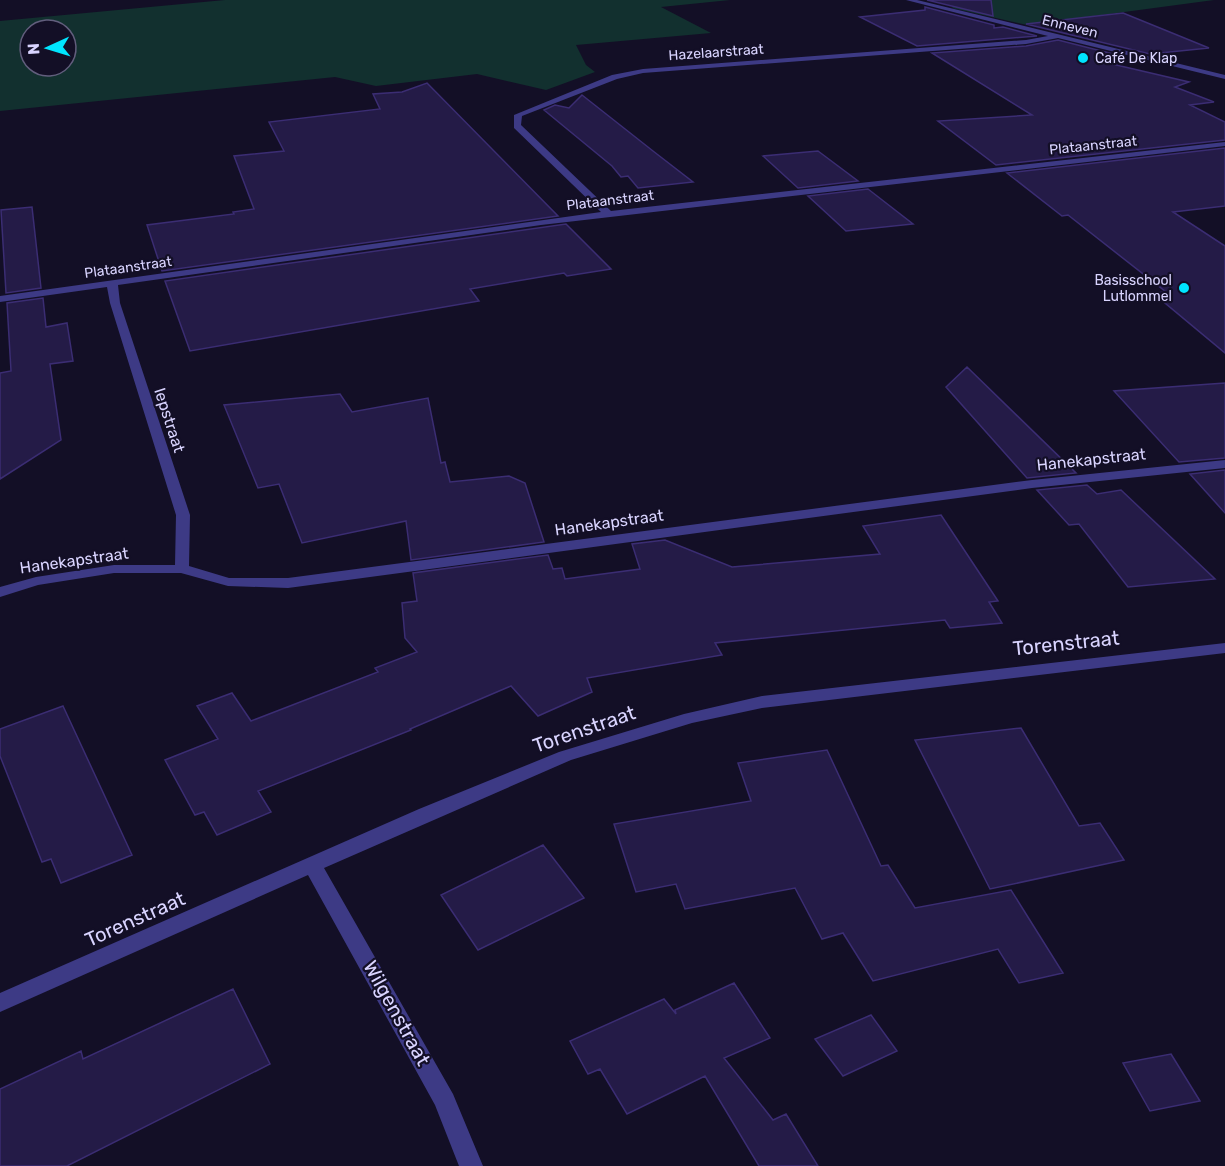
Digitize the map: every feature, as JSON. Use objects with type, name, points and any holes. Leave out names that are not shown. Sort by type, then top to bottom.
[{"type":"street","name":"Enneven","points":[[909,0],[1225,77]]},
{"type":"street","points":[[923,3],[946,0]]},
{"type":"street","name":"Hazelaarstraat","points":[[608,214],[517,126],[518,116],[615,77],[643,71],[1026,42],[1059,36]]},
{"type":"street","name":"Plataanstraat","points":[[0,299],[608,214],[1225,144]]},
{"type":"street","name":"Iepstraat","points":[[112,283],[115,303],[183,515],[182,569]]},
{"type":"street","name":"Hanekapstraat","points":[[0,592],[36,581],[114,569],[182,569],[228,582],[288,583],[1032,484],[1225,464]]},
{"type":"street","name":"Torenstraat","points":[[0,1003],[426,814],[565,756],[690,718],[762,702],[1225,648]]},
{"type":"street","name":"Wilgenstraat","points":[[313,866],[445,1101],[471,1166]]},
{"type":"green space","points":[[225,0],[730,0],[661,7],[711,33],[576,45],[586,65],[595,72],[546,90],[477,74],[376,86],[335,77],[0,111],[0,21],[18,19],[18,78],[78,78],[78,18],[32,18]]},
{"type":"green space","points":[[971,0],[1214,0],[1027,25],[952,8],[957,2]]},
{"type":"building","points":[[927,0],[991,0],[993,16]]},
{"type":"building","points":[[925,7],[994,25],[994,28],[1003,27],[1037,36],[917,46],[860,17],[925,10]]},
{"type":"building","points":[[1123,13],[1209,48],[1150,54],[1026,24]]},
{"type":"building","points":[[1058,40],[1125,57],[1095,60],[1189,82],[1175,87],[1214,102],[1190,105],[1225,122],[1225,140],[996,165],[938,121],[1032,115],[932,53],[1026,46]]},
{"type":"building","points":[[427,83],[558,216],[162,271],[147,225],[234,214],[233,212],[254,209],[234,156],[284,151],[269,122],[380,109],[373,94],[402,92]]},
{"type":"building","points":[[582,95],[693,182],[638,188],[628,176],[621,177],[612,166],[544,110],[555,105],[569,108]]},
{"type":"building","points":[[1225,148],[1225,206],[1173,212],[1225,246],[1225,353],[1153,293],[1166,292],[1068,215],[1062,216],[1007,173]]},
{"type":"building","points":[[818,151],[858,181],[798,188],[763,156]]},
{"type":"building","points":[[868,189],[913,224],[846,231],[808,196]]},
{"type":"building","points":[[32,207],[41,288],[6,293],[1,210]]},
{"type":"building","points":[[566,224],[611,269],[567,276],[564,273],[470,289],[479,301],[190,351],[165,281]]},
{"type":"building","points":[[43,298],[46,327],[67,323],[73,361],[50,364],[61,440],[0,479],[0,373],[11,371],[7,303]]},
{"type":"building","points":[[967,367],[1076,473],[1027,478],[946,387]]},
{"type":"building","points":[[1225,383],[1225,458],[1179,462],[1114,391]]},
{"type":"building","points":[[340,394],[352,412],[428,398],[441,463],[445,462],[450,482],[509,476],[525,483],[544,542],[411,560],[406,521],[302,543],[279,484],[258,488],[224,405]]},
{"type":"building","points":[[1225,470],[1225,513],[1190,474]]},
{"type":"building","points":[[1087,485],[1097,494],[1121,490],[1215,579],[1128,587],[1079,524],[1069,525],[1037,490]]},
{"type":"building","points":[[941,515],[998,601],[989,602],[1002,623],[950,628],[945,620],[715,643],[722,655],[587,678],[592,692],[538,716],[511,686],[411,730],[258,791],[271,812],[217,835],[204,812],[195,815],[165,760],[218,739],[197,706],[232,693],[251,721],[378,672],[375,668],[417,652],[405,638],[402,603],[417,601],[413,573],[548,555],[553,569],[562,568],[565,579],[640,569],[632,544],[665,540],[732,567],[880,554],[863,526]]},
{"type":"building","points":[[63,706],[132,855],[61,883],[51,859],[42,862],[0,756],[0,729]]},
{"type":"building","points":[[1021,728],[1079,826],[1100,823],[1124,860],[990,889],[915,740]]},
{"type":"building","points":[[827,750],[881,866],[888,865],[915,908],[1011,890],[1063,973],[1019,983],[998,949],[873,981],[843,933],[822,939],[795,888],[685,909],[676,884],[636,892],[614,824],[751,801],[738,763]]},
{"type":"building","points":[[543,845],[584,898],[478,950],[441,895]]},
{"type":"building","points":[[734,983],[770,1038],[724,1058],[773,1120],[786,1114],[818,1166],[759,1166],[705,1076],[627,1114],[600,1069],[588,1074],[570,1041],[664,999],[676,1014],[675,1010]]},
{"type":"building","points":[[233,989],[270,1064],[67,1166],[0,1166],[0,1089],[81,1051],[83,1059]]},
{"type":"building","points":[[871,1015],[897,1051],[843,1076],[815,1039]]},
{"type":"building","points":[[1171,1054],[1200,1101],[1150,1111],[1123,1063]]},
{"type":"place","name":"Café De Klap","points":[[1083,58]]},
{"type":"place","name":"Basisschool Lutlommel","points":[[1184,288]]}]
